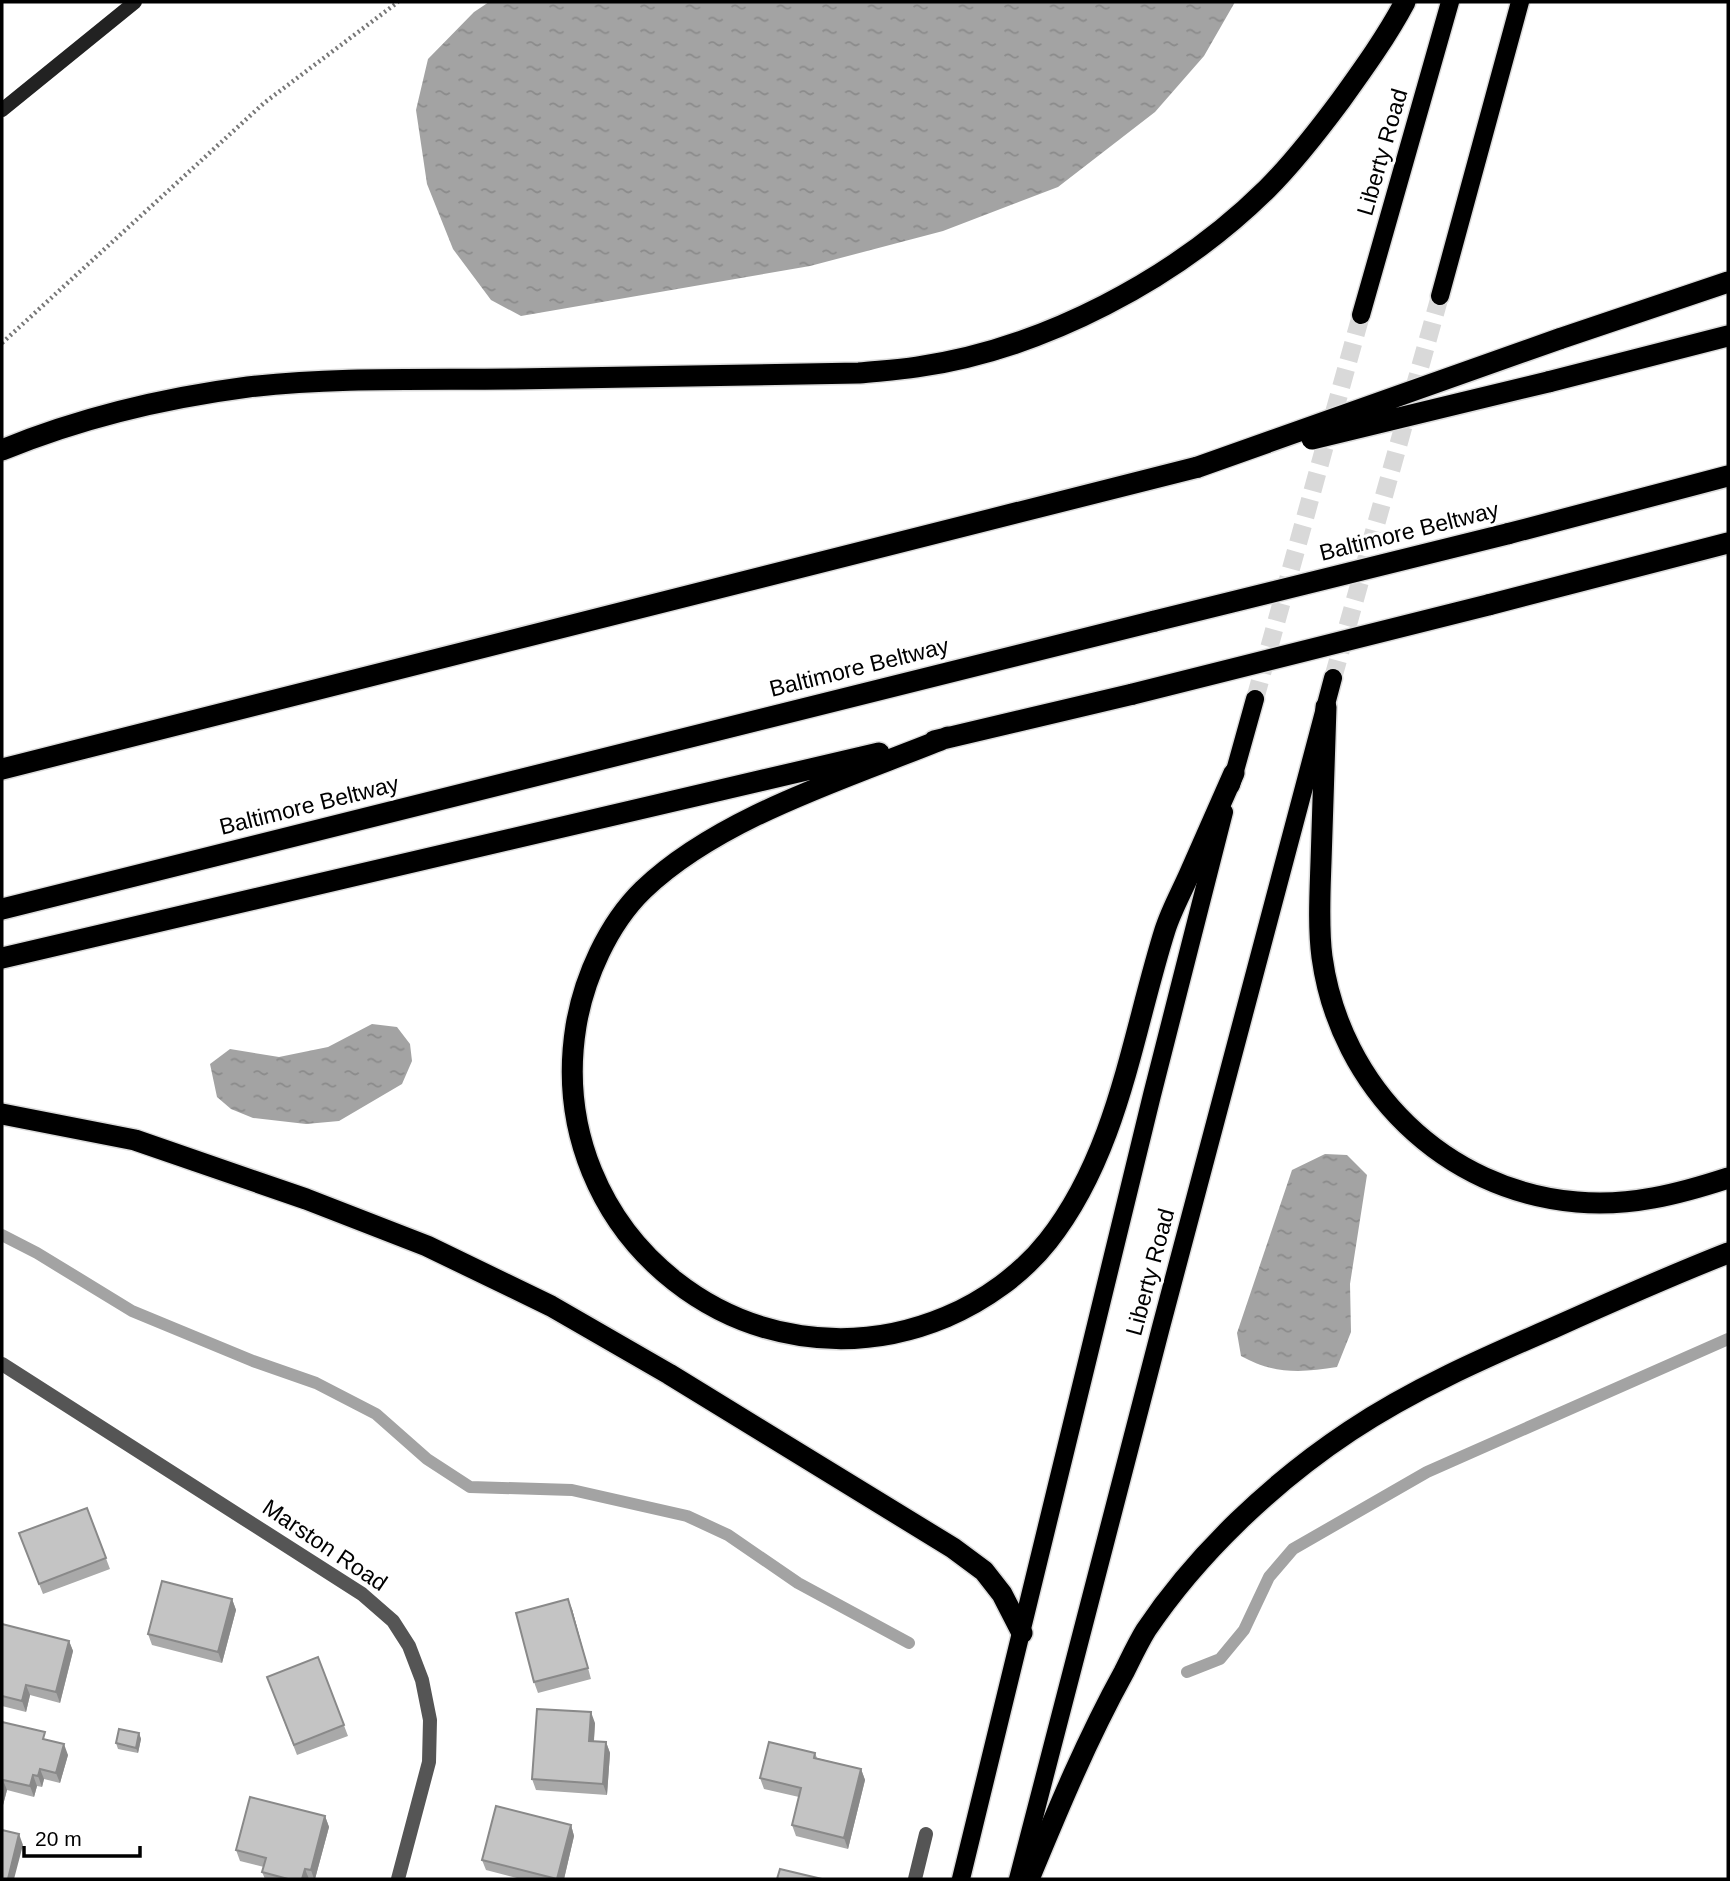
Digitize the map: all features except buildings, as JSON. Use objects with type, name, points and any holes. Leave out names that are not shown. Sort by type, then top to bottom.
[{"type":"highway","points":[[2,450],[61,428],[116,412],[248,387],[390,380],[859,373],[918,367],[980,354],[1048,330],[1105,305],[1157,275],[1215,234],[1266,190],[1311,141],[1351,86],[1405,2]]},
{"type":"highway","points":[[1198,467],[1728,282]]},
{"type":"highway","points":[[2,769],[1728,336]]},
{"type":"highway","name":"Baltimore Beltway","points":[[2,909],[1507,534],[1728,476]]},
{"type":"highway","points":[[2,958],[1133,694],[1728,543]]},
{"type":"highway","points":[[1326,708],[1320,887],[1322,956],[1335,1012],[1349,1050],[1371,1085],[1397,1115],[1426,1142],[1459,1165],[1501,1186],[1538,1197],[1579,1203],[1620,1203],[1667,1196],[1728,1178]]},
{"type":"highway","points":[[948,737],[740,823],[702,844],[668,868],[639,893],[613,930],[594,966],[580,1005],[573,1047],[573,1092],[579,1134],[593,1175],[611,1211],[636,1246],[665,1274],[699,1299],[735,1317],[778,1332],[812,1339],[852,1339],[923,1327],[957,1313],[985,1297],[1018,1271],[1047,1242],[1084,1184],[1119,1100],[1166,926],[1234,773]]},
{"type":"highway","points":[[2,1114],[135,1140],[306,1199],[427,1246],[551,1306],[669,1374],[953,1548],[984,1571],[1002,1594],[1022,1633]]},
{"type":"highway","points":[[1029,1879],[1076,1765],[1146,1631],[1193,1568],[1306,1461],[1340,1437],[1479,1360],[1728,1253]]},
{"type":"main road","points":[[2,110],[135,2]]},
{"type":"main road","name":"Liberty Road","points":[[1361,315],[1450,2]]},
{"type":"main road","points":[[1440,296],[1520,2]]},
{"type":"main road","name":"Liberty Road","points":[[1018,1879],[1333,678]]},
{"type":"main road","name":"Liberty Road","points":[[961,1879],[1149,1109],[1255,699]]},
{"type":"street","name":"Marston Road","points":[[2,1364],[362,1594],[393,1621],[409,1646],[422,1681],[430,1720],[429,1762],[398,1879]]},
{"type":"street","points":[[915,1879],[926,1834]]},
{"type":"path","points":[[2,343],[264,103],[398,2]]},
{"type":"water","points":[[489,2],[1235,2],[1204,56],[1155,112],[1058,187],[943,231],[810,266],[521,316],[491,300],[453,249],[427,184],[416,110],[428,59],[474,12]]},
{"type":"water","points":[[372,1024],[397,1027],[410,1044],[412,1061],[402,1084],[339,1121],[306,1124],[253,1118],[231,1109],[217,1097],[210,1064],[230,1049],[279,1057],[328,1047]]},
{"type":"water","points":[[1325,1154],[1347,1155],[1367,1175],[1350,1284],[1351,1332],[1337,1367],[1288,1371],[1264,1366],[1241,1356],[1237,1333],[1292,1170]]},
{"type":"waterway","points":[[2,1235],[37,1253],[132,1311],[253,1361],[316,1383],[376,1414],[427,1459],[470,1487],[572,1490],[687,1516],[728,1535],[798,1583],[909,1643]]},
{"type":"waterway","points":[[1187,1672],[1220,1659],[1244,1630],[1269,1577],[1293,1549],[1427,1472],[1728,1339]]},
{"type":"tunnel","points":[[1333,678],[1440,296]]},
{"type":"tunnel","points":[[1255,699],[1361,315]]}]
